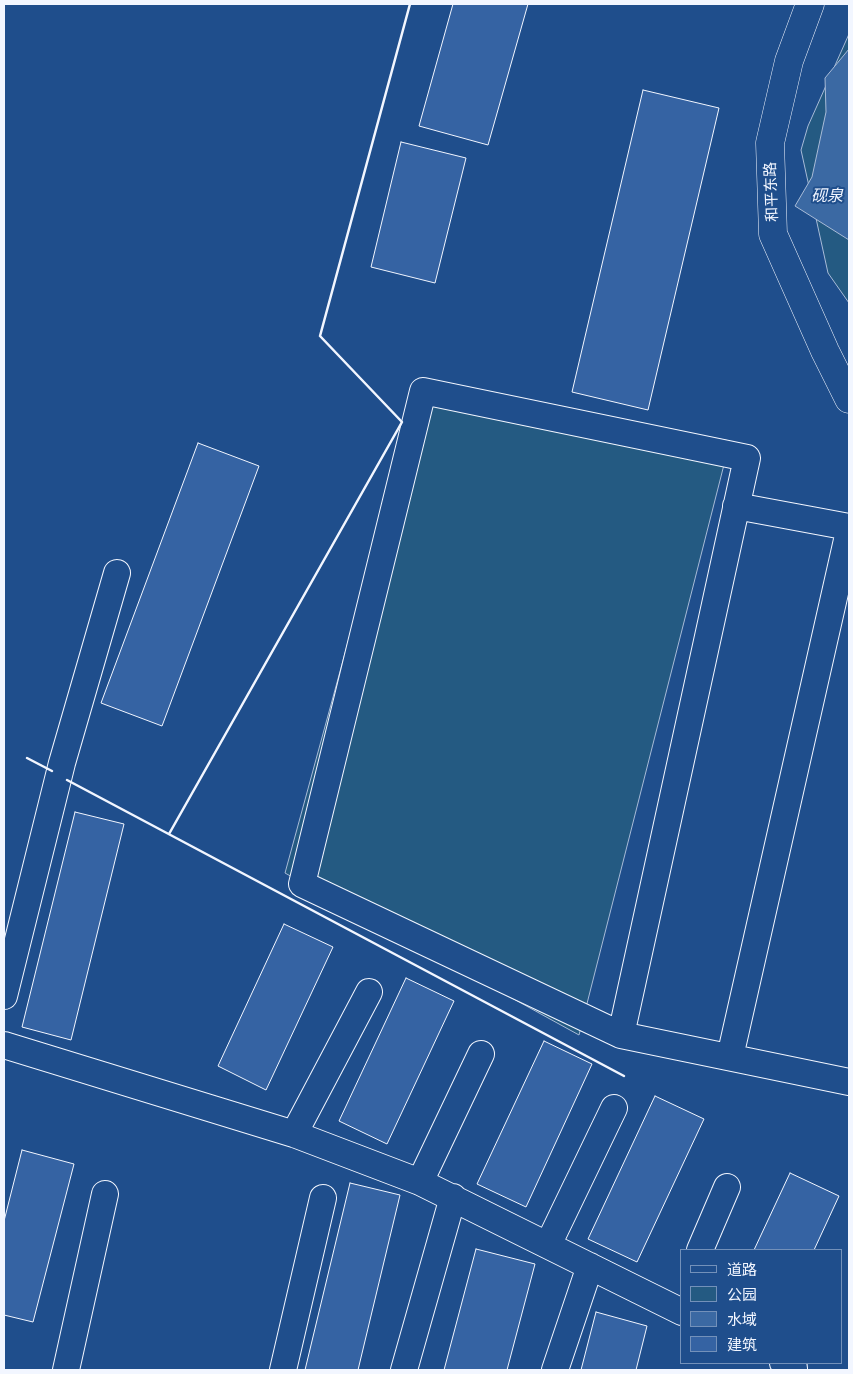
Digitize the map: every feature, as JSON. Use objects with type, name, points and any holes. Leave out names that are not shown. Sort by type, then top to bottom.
[{"type":"main road","name":"和平东路","points":[[810,4],[789,61],[770,143],[774,234],[825,351],[849,399]]},
{"type":"street","points":[[621,1035],[747,458],[423,391],[302,884],[621,1035],[849,1082]]},
{"type":"street","points":[[736,506],[849,527]]},
{"type":"street","points":[[732,1048],[849,531]]},
{"type":"street","points":[[4,996],[62,763],[117,573]]},
{"type":"street","points":[[294,1134],[369,992]]},
{"type":"street","points":[[4,1045],[294,1134],[420,1182],[590,1266],[679,1304]]},
{"type":"street","points":[[420,1182],[481,1054]]},
{"type":"street","points":[[548,1245],[614,1108]]},
{"type":"street","points":[[700,1249],[726,1187]]},
{"type":"street","points":[[66,1370],[106,1194]]},
{"type":"street","points":[[404,1370],[452,1197]]},
{"type":"street","points":[[283,1370],[323,1198]]},
{"type":"street","points":[[555,1370],[590,1266]]},
{"type":"green space","name":"砚泉","points":[[849,34],[849,303],[828,273],[801,150],[808,126]]},
{"type":"green space","points":[[419,382],[730,441],[579,1035],[285,873]]},
{"type":"water","name":"砚泉","points":[[849,49],[849,240],[795,206],[812,177],[826,112],[825,78]]},
{"type":"building","points":[[453,4],[528,4],[488,145],[419,126]]},
{"type":"building","points":[[643,90],[719,108],[648,410],[572,392]]},
{"type":"building","points":[[401,142],[466,158],[435,283],[371,267]]},
{"type":"building","points":[[198,443],[259,466],[162,726],[101,703]]},
{"type":"building","points":[[75,812],[124,824],[71,1040],[22,1027]]},
{"type":"building","points":[[284,924],[333,947],[266,1090],[218,1066]]},
{"type":"building","points":[[406,978],[454,1001],[387,1144],[339,1121]]},
{"type":"building","points":[[544,1041],[592,1064],[526,1207],[477,1184]]},
{"type":"building","points":[[655,1096],[704,1119],[637,1262],[588,1239]]},
{"type":"building","points":[[22,1150],[74,1164],[33,1322],[4,1315],[4,1221]]},
{"type":"building","points":[[790,1173],[839,1196],[814,1249],[754,1249]]},
{"type":"building","points":[[350,1183],[400,1195],[358,1370],[305,1370]]},
{"type":"building","points":[[476,1249],[535,1264],[507,1370],[444,1370]]},
{"type":"building","points":[[596,1312],[647,1326],[636,1370],[581,1370]]},
{"type":"wall","points":[[169,834],[402,422],[320,336],[410,4]]},
{"type":"wall","points":[[27,758],[52,771]]},
{"type":"wall","points":[[67,780],[624,1076]]}]
